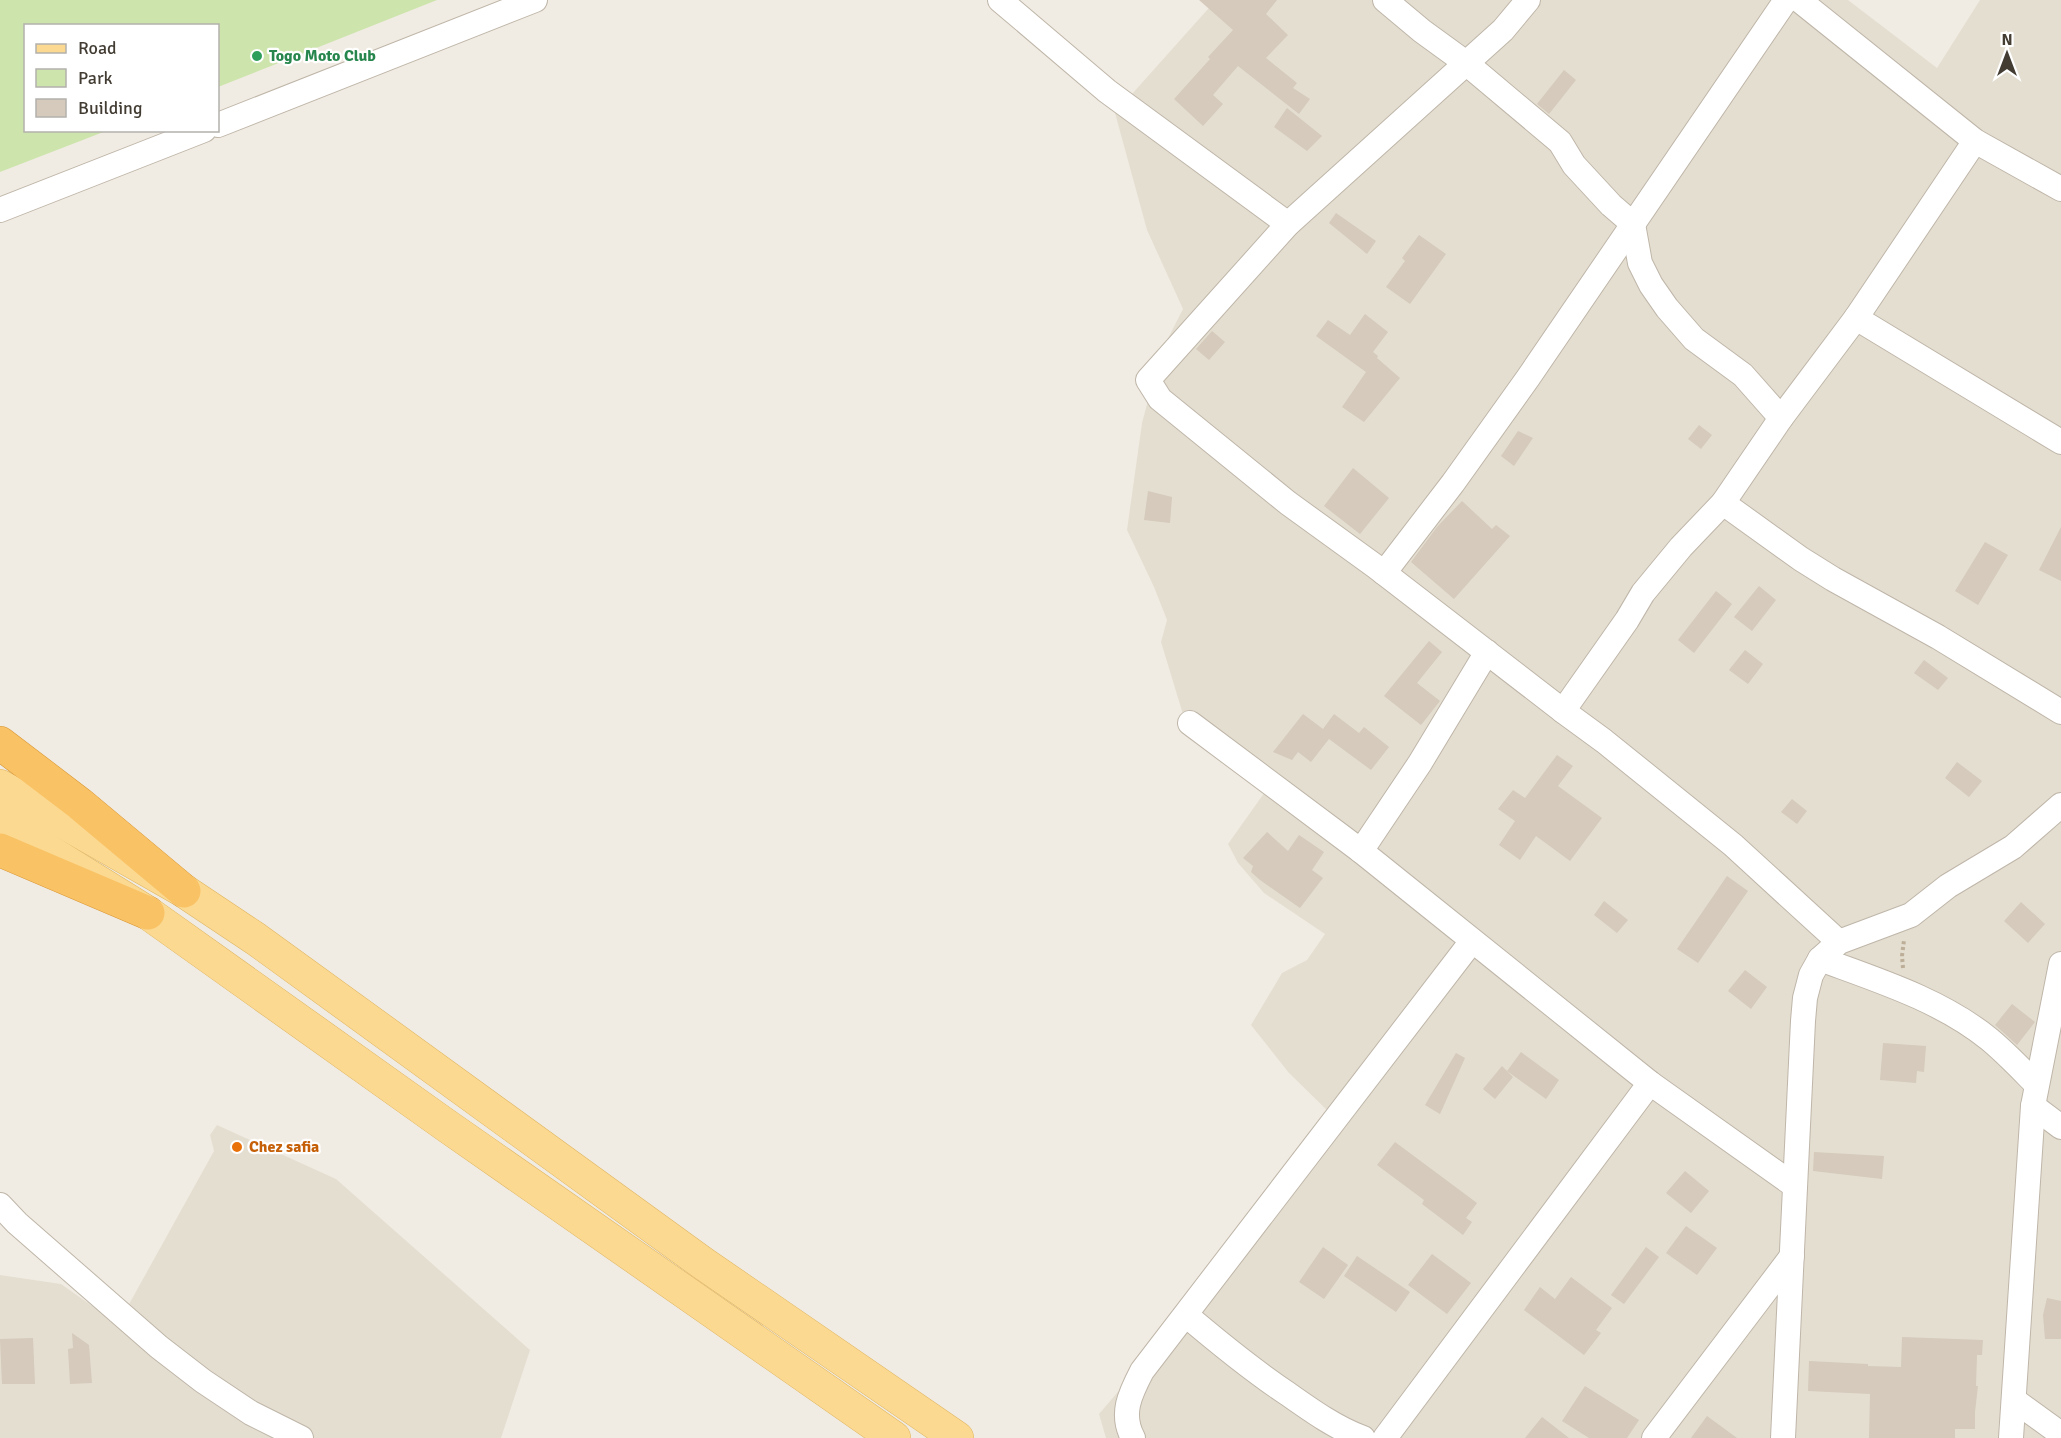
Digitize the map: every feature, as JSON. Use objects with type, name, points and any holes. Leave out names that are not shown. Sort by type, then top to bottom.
[{"type":"highway","points":[[0,743],[80,804],[184,891]]},
{"type":"highway","points":[[0,850],[148,913]]},
{"type":"main road","points":[[0,786],[184,891],[256,939],[704,1264],[957,1438]]},
{"type":"main road","points":[[0,821],[148,913],[466,1139],[894,1438]]},
{"type":"street","points":[[219,125],[535,0]]},
{"type":"street","points":[[1000,0],[1107,91],[1288,224]]},
{"type":"street","points":[[1385,0],[1466,63],[1560,142],[1574,165],[1611,205],[1633,224],[1640,263],[1651,285],[1667,308],[1694,339],[1743,375],[1781,418]]},
{"type":"street","points":[[1528,0],[1503,30],[1288,224],[1148,380],[1160,399],[1169,407],[1288,503],[1384,573],[1604,741],[1733,845],[1839,942]]},
{"type":"street","points":[[1384,573],[1453,483],[1528,378],[1786,0]]},
{"type":"street","points":[[1799,0],[1975,141],[2061,189]]},
{"type":"street","points":[[0,210],[199,132]]},
{"type":"street","points":[[1563,711],[1628,620],[1643,593],[1681,547],[1723,503],[1781,418],[1856,318],[1975,141]]},
{"type":"street","points":[[1856,318],[2061,442]]},
{"type":"street","points":[[1723,503],[1833,579],[1938,637],[2061,711]]},
{"type":"street","points":[[1361,851],[1420,763],[1487,652]]},
{"type":"street","points":[[1190,723],[1361,851],[1650,1083],[1795,1186]]},
{"type":"street","points":[[1783,1438],[1805,998],[1811,975],[1820,959],[1839,942],[1911,915],[1948,886],[2013,847],[2061,805]]},
{"type":"street","points":[[1133,1438],[1128,1429],[1125,1409],[1142,1371],[1472,941]]},
{"type":"street","points":[[1820,959],[1913,994],[1964,1022],[1990,1040],[2061,1127]]},
{"type":"street","points":[[2011,1438],[2034,1095],[2061,964]]},
{"type":"street","points":[[1385,1438],[1650,1083]]},
{"type":"street","points":[[0,1205],[17,1223],[132,1324],[203,1381],[251,1413],[301,1438]]},
{"type":"street","points":[[1654,1438],[1792,1256]]},
{"type":"street","points":[[1186,1315],[1261,1376],[1331,1423],[1363,1438]]},
{"type":"street","points":[[2014,1400],[2061,1434]]},
{"type":"path","points":[[1911,915],[1902,956],[1904,970],[1913,994]]},
{"type":"shaded area","points":[[1216,0],[1848,0],[1937,68],[1980,0],[2061,0],[2061,1438],[1106,1438],[1099,1414],[1140,1366],[1333,1116],[1289,1073],[1251,1025],[1282,973],[1307,960],[1325,934],[1264,893],[1238,863],[1228,844],[1267,789],[1189,734],[1161,642],[1167,620],[1127,530],[1142,423],[1161,352],[1183,309],[1147,230],[1115,113]]},
{"type":"shaded area","points":[[217,1125],[336,1179],[530,1350],[501,1438],[0,1438],[0,1275],[61,1284],[118,1324],[214,1151],[210,1135]]},
{"type":"green space","name":"Togo Moto Club","points":[[0,0],[437,0],[219,87],[219,24],[24,24],[24,132],[103,132],[0,172]]},
{"type":"building","points":[[1199,0],[1277,0],[1266,14],[1288,35],[1266,58],[1297,83],[1293,88],[1310,99],[1299,114],[1238,66],[1213,95],[1223,104],[1203,126],[1174,99],[1233,30]]},
{"type":"building","points":[[1564,70],[1576,80],[1549,114],[1537,104]]},
{"type":"building","points":[[1287,108],[1322,136],[1307,151],[1274,127]]},
{"type":"building","points":[[1336,213],[1376,241],[1367,254],[1329,223]]},
{"type":"building","points":[[1419,235],[1446,254],[1410,304],[1386,287],[1405,261],[1402,258]]},
{"type":"building","points":[[1365,314],[1388,332],[1373,352],[1400,378],[1364,422],[1342,407],[1366,372],[1316,336],[1328,320],[1350,335]]},
{"type":"building","points":[[1212,331],[1225,342],[1209,360],[1196,349]]},
{"type":"building","points":[[1699,425],[1712,435],[1701,449],[1688,439]]},
{"type":"building","points":[[1518,431],[1533,438],[1514,466],[1501,456]]},
{"type":"building","points":[[1353,468],[1389,498],[1360,534],[1324,506]]},
{"type":"building","points":[[1148,491],[1172,497],[1170,523],[1144,520]]},
{"type":"building","points":[[1462,501],[1492,529],[1496,525],[1510,536],[1454,599],[1411,562],[1437,527]]},
{"type":"building","points":[[2061,527],[2061,581],[2039,570]]},
{"type":"building","points":[[1985,542],[2008,555],[1978,605],[1955,591]]},
{"type":"building","points":[[1759,586],[1776,600],[1752,631],[1734,617]]},
{"type":"building","points":[[1716,591],[1732,604],[1694,653],[1678,640]]},
{"type":"building","points":[[1429,641],[1442,652],[1417,683],[1440,701],[1421,725],[1384,696]]},
{"type":"building","points":[[1745,650],[1763,664],[1748,684],[1729,670]]},
{"type":"building","points":[[1924,660],[1948,678],[1938,690],[1914,673]]},
{"type":"building","points":[[1303,714],[1323,729],[1334,714],[1359,733],[1364,727],[1389,747],[1371,770],[1329,739],[1311,762],[1298,752],[1292,760],[1273,752]]},
{"type":"building","points":[[1557,755],[1573,766],[1558,786],[1602,818],[1570,861],[1536,836],[1520,860],[1499,845],[1515,821],[1498,809],[1513,790],[1525,798]]},
{"type":"building","points":[[1957,762],[1982,781],[1969,797],[1945,778]]},
{"type":"building","points":[[1792,799],[1807,811],[1797,824],[1781,812]]},
{"type":"building","points":[[1267,832],[1288,851],[1299,835],[1324,852],[1312,870],[1323,878],[1300,908],[1260,880],[1251,872],[1253,866],[1243,858]]},
{"type":"building","points":[[1727,876],[1748,891],[1698,963],[1677,949]]},
{"type":"building","points":[[1604,901],[1628,920],[1617,933],[1594,915]]},
{"type":"building","points":[[2021,902],[2045,924],[2028,943],[2004,921]]},
{"type":"building","points":[[1745,970],[1767,987],[1751,1009],[1728,991]]},
{"type":"building","points":[[2012,1004],[2035,1022],[2017,1045],[1995,1025]]},
{"type":"building","points":[[1883,1043],[1926,1046],[1924,1072],[1917,1071],[1916,1083],[1880,1080]]},
{"type":"building","points":[[1521,1052],[1559,1080],[1546,1099],[1507,1071]]},
{"type":"building","points":[[1456,1053],[1465,1058],[1440,1114],[1425,1105]]},
{"type":"building","points":[[1502,1066],[1513,1077],[1495,1099],[1483,1089]]},
{"type":"building","points":[[1395,1142],[1477,1203],[1466,1218],[1472,1222],[1463,1235],[1422,1204],[1424,1200],[1377,1165]]},
{"type":"building","points":[[1814,1152],[1884,1156],[1882,1179],[1813,1171]]},
{"type":"building","points":[[1685,1171],[1709,1191],[1691,1213],[1666,1193]]},
{"type":"building","points":[[1686,1226],[1717,1248],[1697,1275],[1666,1253]]},
{"type":"building","points":[[1323,1247],[1348,1265],[1324,1299],[1299,1282]]},
{"type":"building","points":[[1646,1247],[1659,1257],[1624,1304],[1611,1295]]},
{"type":"building","points":[[1432,1254],[1471,1283],[1447,1314],[1408,1285]]},
{"type":"building","points":[[1357,1256],[1410,1292],[1396,1312],[1344,1276]]},
{"type":"building","points":[[1571,1277],[1612,1308],[1596,1330],[1601,1333],[1584,1355],[1524,1310],[1540,1287],[1555,1299]]},
{"type":"building","points":[[2047,1298],[2061,1301],[2061,1339],[2045,1339],[2043,1315]]},
{"type":"building","points":[[72,1333],[89,1345],[92,1383],[70,1384],[68,1349],[73,1348]]},
{"type":"building","points":[[1902,1337],[1983,1340],[1982,1355],[1977,1355],[1976,1386],[1978,1386],[1975,1429],[1955,1429],[1955,1438],[1869,1438],[1870,1394],[1808,1391],[1809,1361],[1901,1367]]},
{"type":"building","points":[[33,1338],[35,1384],[2,1384],[0,1339]]},
{"type":"building","points":[[1585,1386],[1639,1420],[1627,1438],[1589,1438],[1562,1421]]},
{"type":"building","points":[[1707,1416],[1737,1438],[1691,1438]]},
{"type":"building","points":[[1542,1417],[1569,1438],[1525,1438]]},
{"type":"place","name":"Togo Moto Club","points":[[257,56]]},
{"type":"place","name":"Chez safia","points":[[237,1147]]}]
